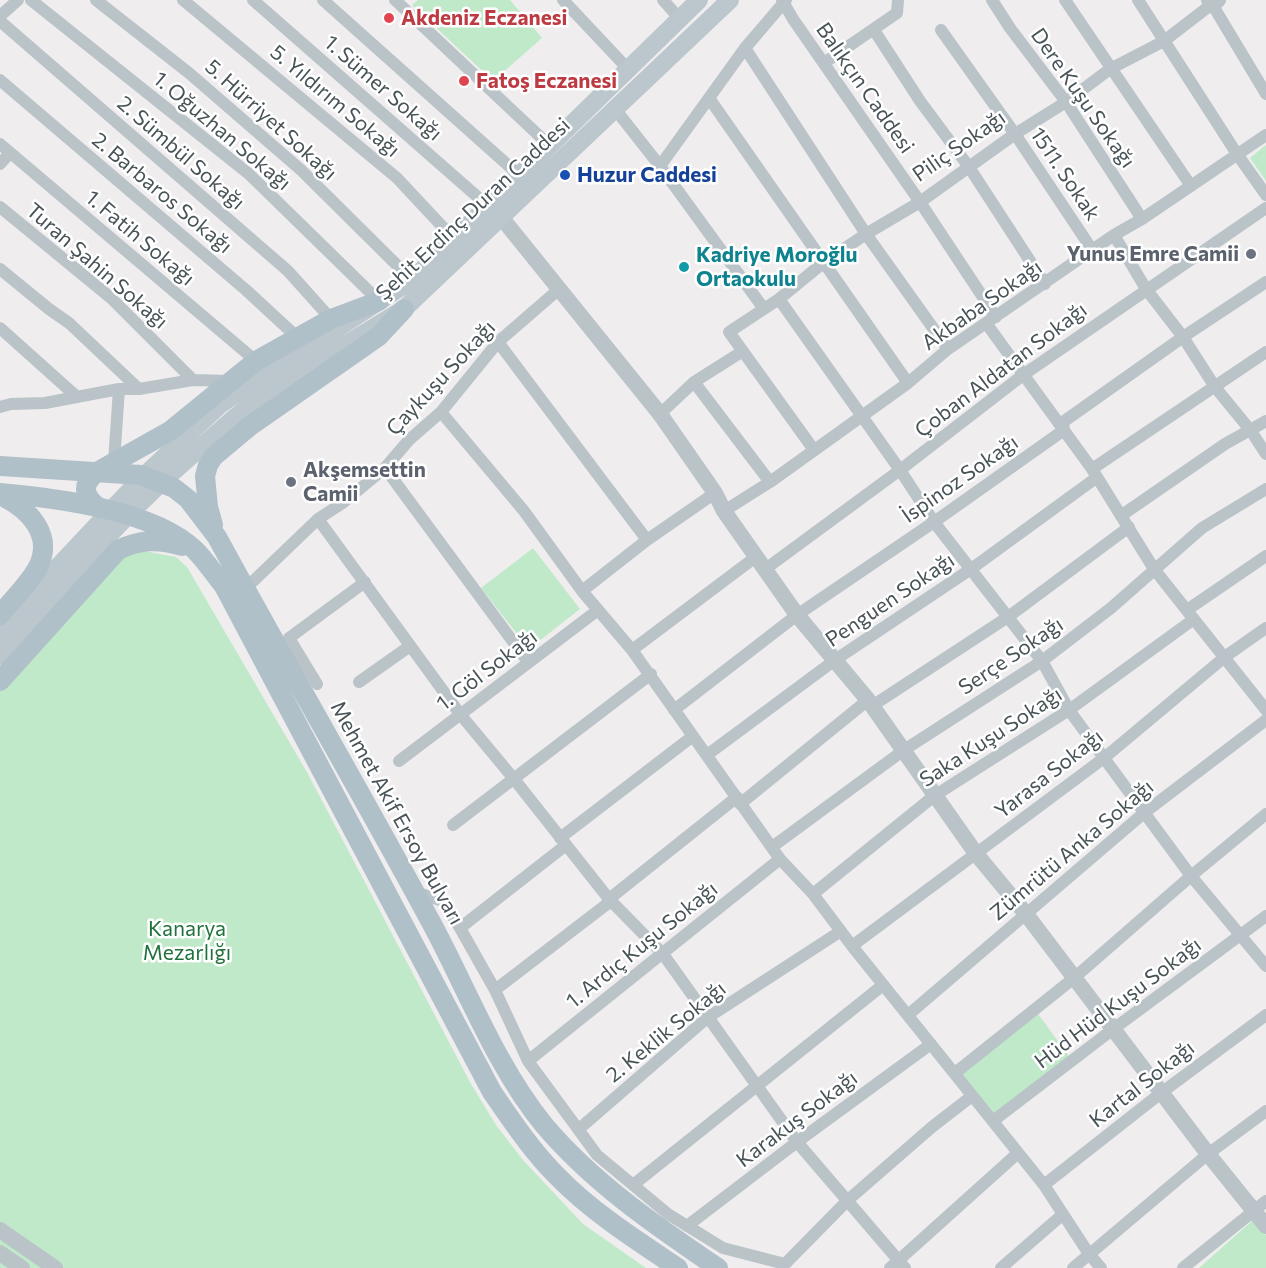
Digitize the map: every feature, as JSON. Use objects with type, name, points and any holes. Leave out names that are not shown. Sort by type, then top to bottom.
[{"type":"main road","name":"Şehit Erdinç Duran Caddesi","points":[[0,637],[57,579],[234,418],[273,389],[404,309],[494,211],[519,175],[699,0]]},
{"type":"main road","name":"Şehit Erdinç Duran Caddesi","points":[[0,656],[57,579],[148,472],[221,404],[412,280],[454,239],[494,211],[615,109],[730,0]]},
{"type":"main road","points":[[99,508],[89,501],[85,490],[87,480],[170,431],[256,361],[331,319],[379,301]]},
{"type":"main road","points":[[217,537],[205,490],[205,476],[210,462],[221,448],[379,336],[404,309]]},
{"type":"main road","points":[[0,681],[112,554],[127,545],[164,536],[185,511],[190,487],[200,468],[210,462]]},
{"type":"main road","name":"Mehmet Akif Ersoy Bulvarı","points":[[0,466],[106,467],[141,475],[174,488],[188,499],[217,537],[414,892],[510,1076],[544,1125],[591,1174],[642,1216],[718,1268]]},
{"type":"main road","points":[[0,494],[44,497],[99,508],[155,524],[164,536]]},
{"type":"main road","points":[[0,494],[18,504],[29,514],[41,532],[42,543],[42,556],[38,567],[0,615]]},
{"type":"main road","name":"Mehmet Akif Ersoy Bulvarı","points":[[164,536],[195,550],[224,586],[492,1092],[517,1129],[557,1176],[619,1229],[678,1268]]},
{"type":"street","points":[[0,16],[18,0]]},
{"type":"street","name":"1. Oğuzhan Sokağı","points":[[31,0],[249,174],[379,301]]},
{"type":"street","name":"5. Hürriyet Sokağı","points":[[96,0],[189,73],[301,170],[412,280]]},
{"type":"street","name":"5. Yıldırım Sokağı","points":[[183,0],[397,178],[454,239]]},
{"type":"street","name":"1. Sümer Sokağı","points":[[253,0],[494,211]]},
{"type":"street","points":[[324,0],[519,175]]},
{"type":"street","points":[[395,0],[550,146]]},
{"type":"street","points":[[563,0],[628,69]]},
{"type":"street","points":[[663,0],[680,19]]},
{"type":"street","points":[[824,63],[897,13],[898,0]]},
{"type":"street","name":"Dere Kuşu Sokağı","points":[[992,0],[1066,102],[1142,219]]},
{"type":"street","points":[[1065,0],[1191,186]]},
{"type":"street","points":[[1138,0],[1266,195]]},
{"type":"street","points":[[660,166],[745,48],[784,1]]},
{"type":"street","name":"Balıkçın Caddesi","points":[[784,1],[793,19],[920,202],[1023,375],[1094,473],[1154,568],[1226,656],[1266,710]]},
{"type":"street","points":[[1213,1],[1266,94]]},
{"type":"street","name":"Piliç Sokağı","points":[[742,351],[729,332],[779,299],[823,263],[920,202],[1015,134],[1066,102],[1110,69],[1164,41],[1213,1]]},
{"type":"street","name":"2. Sümbül Sokağı","points":[[0,21],[288,271],[331,319]]},
{"type":"street","points":[[874,30],[920,101],[969,167],[1044,284]]},
{"type":"street","name":"1511. Sokak","points":[[941,30],[1015,134],[1093,251]]},
{"type":"street","points":[[745,48],[866,234],[948,349]]},
{"type":"street","name":"2. Barbaros Sokağı","points":[[0,80],[229,275],[298,338]]},
{"type":"street","points":[[710,98],[908,383]]},
{"type":"street","points":[[615,109],[660,166],[764,309]]},
{"type":"street","name":"Akbaba Sokağı","points":[[724,511],[770,482],[908,383],[948,349],[1266,135]]},
{"type":"street","name":"1. Fatih Sokağı","points":[[0,144],[256,361]]},
{"type":"street","points":[[0,164],[10,153]]},
{"type":"street","name":"Turan Şahin Sokağı","points":[[0,207],[111,298],[194,380]]},
{"type":"street","name":"Çoban Aldatan Sokağı","points":[[632,650],[900,471],[1023,375],[1266,208]]},
{"type":"street","points":[[494,211],[660,414],[797,615],[870,703],[977,855],[1026,914],[1208,1154],[1260,1206],[1266,1226]]},
{"type":"street","points":[[1114,236],[1146,289],[1183,337],[1215,387],[1251,431],[1266,454]]},
{"type":"street","points":[[0,269],[69,323],[139,388]]},
{"type":"street","name":"İspinoz Sokağı","points":[[674,710],[797,615],[1064,430],[1063,422],[1183,337],[1266,282]]},
{"type":"street","name":"Çaykuşu Sokağı","points":[[245,589],[318,519],[344,502],[385,468],[409,440],[441,412],[498,342],[558,290]]},
{"type":"street","points":[[779,299],[934,522],[1042,661],[1069,710],[1144,813],[1191,876],[1266,966]]},
{"type":"street","points":[[0,327],[76,396]]},
{"type":"street","points":[[498,342],[647,540]]},
{"type":"street","points":[[660,414],[694,382],[742,351],[814,450]]},
{"type":"street","name":"Penguen Sokağı","points":[[707,755],[835,660],[971,570],[1094,473],[1266,352]]},
{"type":"street","points":[[0,394],[5,406],[45,403],[119,388],[139,388],[194,380],[230,381]]},
{"type":"street","points":[[694,382],[770,482]]},
{"type":"street","points":[[106,467],[119,388]]},
{"type":"street","points":[[441,412],[524,511],[582,591],[632,650],[780,859],[813,894],[1044,1185],[1062,1215],[1101,1268]]},
{"type":"street","points":[[1122,515],[1225,444],[1266,421]]},
{"type":"street","points":[[385,468],[528,662]]},
{"type":"street","name":"Serçe Sokağı","points":[[772,847],[904,750],[1042,661],[1111,608],[1202,528],[1266,489]]},
{"type":"street","points":[[582,591],[647,540],[715,493]]},
{"type":"street","points":[[318,519],[460,714],[610,900],[663,954],[797,1142],[848,1200],[898,1265],[1018,1153]]},
{"type":"street","points":[[495,990],[739,800],[870,703],[1008,617],[1129,527]]},
{"type":"street","name":"Saka Kuşu Sokağı","points":[[813,894],[934,796],[1069,710],[1266,556]]},
{"type":"street","points":[[317,684],[289,638],[365,582]]},
{"type":"street","name":"1. Göl Sokağı","points":[[399,761],[598,610]]},
{"type":"street","name":"Yarasa Sokağı","points":[[852,946],[977,855],[1104,758],[1226,656],[1266,628]]},
{"type":"street","points":[[359,682],[410,646]]},
{"type":"street","points":[[453,825],[651,675]]},
{"type":"street","name":"Zümrütü Anka Sokağı","points":[[908,1015],[1144,813],[1266,720]]},
{"type":"street","points":[[460,928],[693,736]]},
{"type":"street","points":[[955,1073],[1074,978],[1266,814]]},
{"type":"street","name":"1. Ardıç Kuşu Sokağı","points":[[528,1061],[780,859]]},
{"type":"street","points":[[414,892],[443,901],[495,990],[528,1061],[597,1155],[668,1214],[723,1248],[785,1264],[848,1200],[932,1127],[972,1096]]},
{"type":"street","name":"Hüd Hüd Kuşu Sokağı","points":[[993,1121],[1266,916]]},
{"type":"street","name":"2. Keklik Sokağı","points":[[579,1129],[707,1018],[841,931]]},
{"type":"street","points":[[633,1185],[883,985]]},
{"type":"street","name":"Kartal Sokağı","points":[[1044,1185],[1161,1093],[1266,1015]]},
{"type":"street","name":"Karakuş Sokağı","points":[[687,1226],[797,1142],[932,1044]]},
{"type":"street","points":[[1073,1268],[1208,1154],[1266,1111]]},
{"type":"street","points":[[1183,1268],[1260,1206]]},
{"type":"street","points":[[1002,1268],[1062,1215]]},
{"type":"street","points":[[0,1230],[55,1268]]},
{"type":"street","points":[[0,1253],[22,1268]]},
{"type":"green space","points":[[418,0],[510,0],[542,38],[493,81],[412,5]]},
{"type":"green space","points":[[1266,145],[1266,181],[1250,158]]},
{"type":"green space","points":[[533,548],[580,609],[529,649],[481,588]]},
{"type":"green space","name":"Kanarya Mezarlığı","points":[[133,549],[176,557],[187,567],[308,774],[471,1084],[496,1125],[523,1160],[583,1224],[646,1268],[0,1268],[0,689],[110,561]]},
{"type":"green space","points":[[1036,1011],[1071,1059],[994,1118],[958,1073]]},
{"type":"green space","points":[[1253,1220],[1266,1235],[1266,1268],[1199,1268]]},
{"type":"place","name":"Akdeniz Eczanesi","points":[[389,18]]},
{"type":"place","name":"Fatoş Eczanesi","points":[[464,81]]},
{"type":"place","name":"Huzur Caddesi","points":[[565,175]]},
{"type":"place","name":"Yunus Emre Camii","points":[[1251,254]]},
{"type":"place","name":"Kadriye Moroğlu Ortaokulu","points":[[684,267]]},
{"type":"place","name":"Akşemsettin Camii","points":[[291,482]]}]
